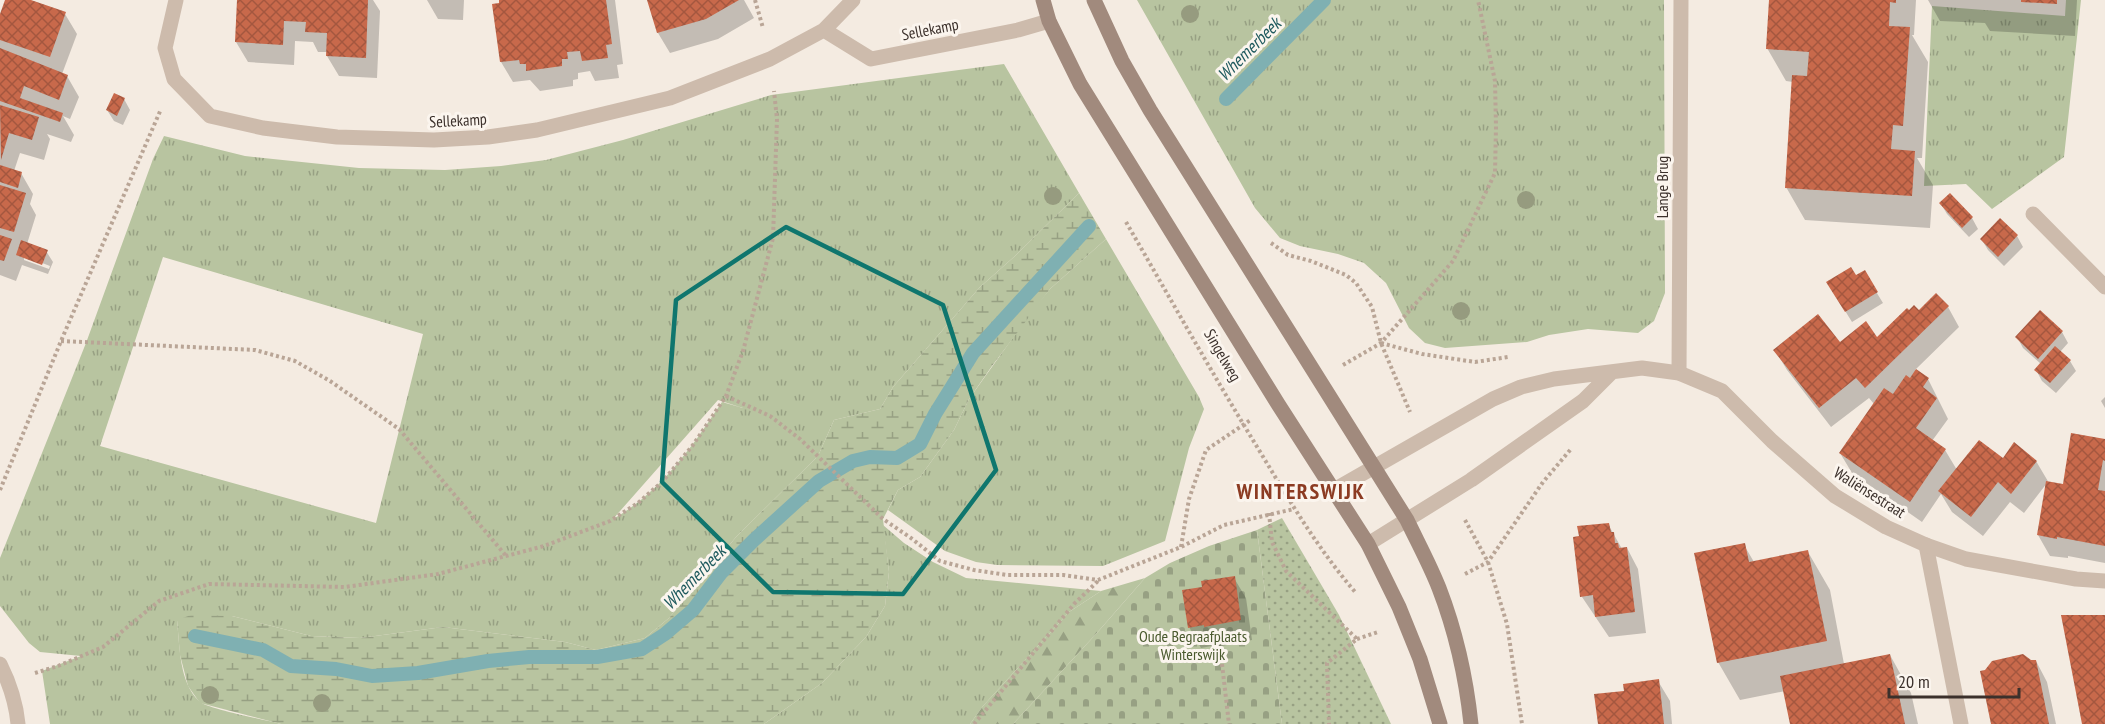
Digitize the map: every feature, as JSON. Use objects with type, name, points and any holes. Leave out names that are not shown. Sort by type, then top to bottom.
[{"type":"main road","name":"Singelweg","points":[[1043,0],[1049,21],[1080,84],[1278,404],[1368,544],[1399,607],[1420,659],[1440,724]]},
{"type":"main road","points":[[1094,0],[1122,61],[1149,110],[1407,520],[1438,587],[1458,648],[1467,689],[1471,724]]},
{"type":"street","name":"Sellekamp","points":[[176,0],[165,48],[174,79],[210,116],[263,128],[337,136],[434,140],[488,137],[537,130],[670,98],[770,59],[824,30],[852,0]]},
{"type":"street","name":"Lange Brug","points":[[1679,373],[1681,0]]},
{"type":"street","name":"Sellekamp","points":[[824,30],[871,59],[1018,30],[1049,21]]},
{"type":"street","points":[[2033,214],[2105,287]]},
{"type":"street","name":"Waliënsestraat","points":[[1334,490],[1493,399],[1521,387],[1554,379],[1642,368],[1679,373],[1722,391],[1772,441],[1835,496],[1886,526],[1926,545],[1966,559],[2076,579],[2105,581]]},
{"type":"street","points":[[1368,544],[1450,494],[1583,401],[1612,372]]},
{"type":"street","points":[[1926,545],[1961,724]]},
{"type":"street","points":[[0,664],[16,706],[18,724]]},
{"type":"path","points":[[1382,343],[1453,261],[1495,173],[1495,81],[1478,0]]},
{"type":"path","points":[[8,680],[58,666],[103,647],[159,601],[209,584],[345,587],[438,574],[544,546],[610,521],[638,503],[663,481],[693,445],[726,396],[743,351],[773,238],[777,119],[770,59]]},
{"type":"path","points":[[0,490],[61,341],[174,79]]},
{"type":"path","name":"Singelweg","points":[[1120,212],[1294,509],[1329,561],[1374,614],[1382,631],[1357,639]]},
{"type":"path","points":[[1269,242],[1288,255],[1311,261],[1346,275],[1356,283],[1372,307],[1382,343],[1421,440]]},
{"type":"path","points":[[61,341],[255,350],[295,361],[330,381],[399,429],[507,557]]},
{"type":"path","points":[[1382,343],[1422,354],[1475,363],[1509,357]]},
{"type":"path","points":[[726,396],[770,416],[800,439],[883,519],[940,561],[1006,575],[1063,575],[1098,580]]},
{"type":"path","points":[[1180,547],[1189,499],[1206,450],[1243,424]]},
{"type":"path","points":[[1438,587],[1488,562],[1543,482],[1573,447]]},
{"type":"path","points":[[1450,494],[1488,562],[1507,624],[1522,724]]},
{"type":"path","points":[[974,724],[1074,604],[1098,580],[1180,547],[1224,525],[1294,509]]},
{"type":"path","points":[[1269,513],[1272,542],[1286,571],[1357,639],[1327,663],[1329,724]]},
{"type":"path","points":[[1374,614],[1399,607]]},
{"type":"path","points":[[1222,664],[1229,724]]},
{"type":"highlighted area","points":[[786,227],[943,305],[996,470],[903,594],[773,592],[662,482],[676,300]]},
{"type":"green space","points":[[1137,0],[1664,0],[1665,293],[1654,321],[1638,333],[1588,329],[1549,335],[1527,342],[1445,348],[1425,343],[1409,328],[1386,283],[1364,263],[1338,254],[1300,246],[1280,238],[1255,208]]},
{"type":"green space","points":[[2066,0],[2081,0],[2064,157],[1992,209],[1966,184],[1924,186],[1932,6],[2065,16]]},
{"type":"green space","points":[[1004,64],[1079,193],[980,287],[893,387],[880,409],[834,420],[818,456],[736,537],[669,618],[645,638],[596,650],[565,642],[443,627],[360,638],[311,636],[232,616],[177,621],[184,674],[192,693],[199,701],[224,711],[281,724],[50,724],[42,671],[81,656],[40,652],[29,643],[0,606],[0,558],[86,343],[153,159],[164,136],[245,156],[359,168],[445,170],[546,160],[623,140],[771,95]],"holes":[[[163,257],[423,334],[376,523],[100,446]],[[718,400],[743,408],[722,402],[687,452],[661,482],[646,496],[613,519]]]},
{"type":"green space","points":[[1079,193],[1106,239],[1050,289],[969,399],[954,430],[920,477],[898,490],[883,519],[889,572],[885,606],[866,637],[822,683],[764,724],[281,724],[200,703],[188,686],[180,655],[177,620],[191,615],[232,616],[311,636],[360,638],[443,627],[565,642],[596,650],[645,638],[669,618],[736,537],[818,456],[834,420],[880,409],[893,387],[980,287]]},
{"type":"green space","points":[[1106,239],[1204,409],[1189,448],[1165,541],[1103,566],[997,565],[976,562],[945,551],[888,510],[898,490],[920,477],[954,430],[969,399],[1050,289]]},
{"type":"green space","points":[[1282,518],[1339,615],[1391,724],[1282,724],[1257,530]]},
{"type":"green space","points":[[883,525],[904,543],[933,562],[966,578],[1101,591],[1069,612],[983,706],[970,724],[764,724],[822,683],[866,637],[885,606],[889,572]]},
{"type":"green space","name":"Oude Begraafplaats Winterswijk","points":[[1257,530],[1282,724],[1013,724],[1145,578],[1170,563],[1209,546]]},
{"type":"green space","points":[[1145,578],[1013,724],[970,724],[983,706],[1069,612],[1101,591]]},
{"type":"building","points":[[5,0],[31,0],[66,12],[50,57],[0,40],[0,14]]},
{"type":"building","points":[[237,0],[368,0],[366,58],[326,56],[327,33],[305,32],[306,22],[284,21],[283,45],[235,42]]},
{"type":"building","points":[[499,0],[606,0],[612,44],[606,45],[608,58],[582,61],[580,51],[567,52],[568,59],[562,59],[562,66],[526,71],[526,64],[520,64],[519,60],[500,62],[492,4],[499,3]]},
{"type":"building","points":[[647,0],[739,0],[706,19],[657,33]]},
{"type":"building","points":[[1769,0],[1896,0],[1896,3],[1890,2],[1889,26],[1910,27],[1903,126],[1893,125],[1891,149],[1915,151],[1912,196],[1785,188],[1792,75],[1807,76],[1809,52],[1766,49]]},
{"type":"building","points":[[2021,0],[2057,0],[2057,4],[2021,2]]},
{"type":"building","points":[[0,48],[68,75],[59,100],[24,86],[20,98],[63,113],[60,122],[0,101]]},
{"type":"building","points":[[114,93],[125,98],[117,116],[106,110]]},
{"type":"building","points":[[0,105],[39,117],[32,140],[9,133],[1,160]]},
{"type":"building","points":[[0,165],[22,172],[18,188],[0,182]]},
{"type":"building","points":[[0,185],[26,193],[14,232],[0,228]]},
{"type":"building","points":[[1950,193],[1973,217],[1962,228],[1939,203]]},
{"type":"building","points":[[2000,218],[2018,235],[1998,257],[1980,239]]},
{"type":"building","points":[[0,235],[12,239],[4,261],[0,260]]},
{"type":"building","points":[[21,240],[48,250],[42,265],[16,255]]},
{"type":"building","points":[[1851,267],[1856,275],[1865,270],[1878,292],[1845,312],[1826,282]]},
{"type":"building","points":[[1936,293],[1949,306],[1865,388],[1856,378],[1819,408],[1773,350],[1818,314],[1840,342],[1866,321],[1877,337],[1907,308],[1909,310],[1914,305],[1919,310]]},
{"type":"building","points":[[2040,310],[2063,331],[2038,359],[2015,337]]},
{"type":"building","points":[[2055,346],[2071,360],[2050,383],[2034,370]]},
{"type":"building","points":[[1916,369],[1929,378],[1923,387],[1937,398],[1916,428],[1946,449],[1910,502],[1839,453],[1884,388],[1893,394],[1906,375],[1910,378]]},
{"type":"building","points":[[2071,433],[2105,439],[2105,461],[2103,460],[2098,490],[2105,491],[2105,546],[2037,535],[2046,481],[2063,484]]},
{"type":"building","points":[[1979,440],[2003,458],[2014,442],[2037,461],[2011,494],[1998,482],[1971,517],[1938,491]]},
{"type":"building","points":[[1609,523],[1611,532],[1614,532],[1615,543],[1618,543],[1619,548],[1627,547],[1635,612],[1595,617],[1593,595],[1580,597],[1573,537],[1579,536],[1577,526]]},
{"type":"building","points":[[1745,543],[1749,562],[1808,550],[1827,641],[1717,663],[1694,553]]},
{"type":"building","points":[[1235,576],[1241,620],[1188,628],[1182,590],[1202,587],[1201,581]]},
{"type":"building","points":[[2061,615],[2105,615],[2105,724],[2082,724]]},
{"type":"building","points":[[1890,654],[1905,724],[1790,724],[1780,676]]},
{"type":"building","points":[[2023,654],[2031,660],[2036,660],[2049,724],[1991,724],[1980,671],[1985,670],[1992,661]]},
{"type":"building","points":[[1659,679],[1664,724],[1598,724],[1594,694],[1624,691],[1623,684]]},
{"type":"waterway","name":"Whemerbeek","points":[[1226,99],[1324,0]]},
{"type":"waterway","name":"Whemerbeek","points":[[195,636],[263,650],[291,666],[336,669],[372,676],[418,673],[488,661],[529,657],[597,657],[642,649],[665,634],[693,610],[721,573],[819,481],[853,461],[870,457],[897,458],[920,444],[935,414],[973,353],[1089,226]]},
{"type":"district","name":"WINTERSWIJK","points":[[1301,491]]}]
